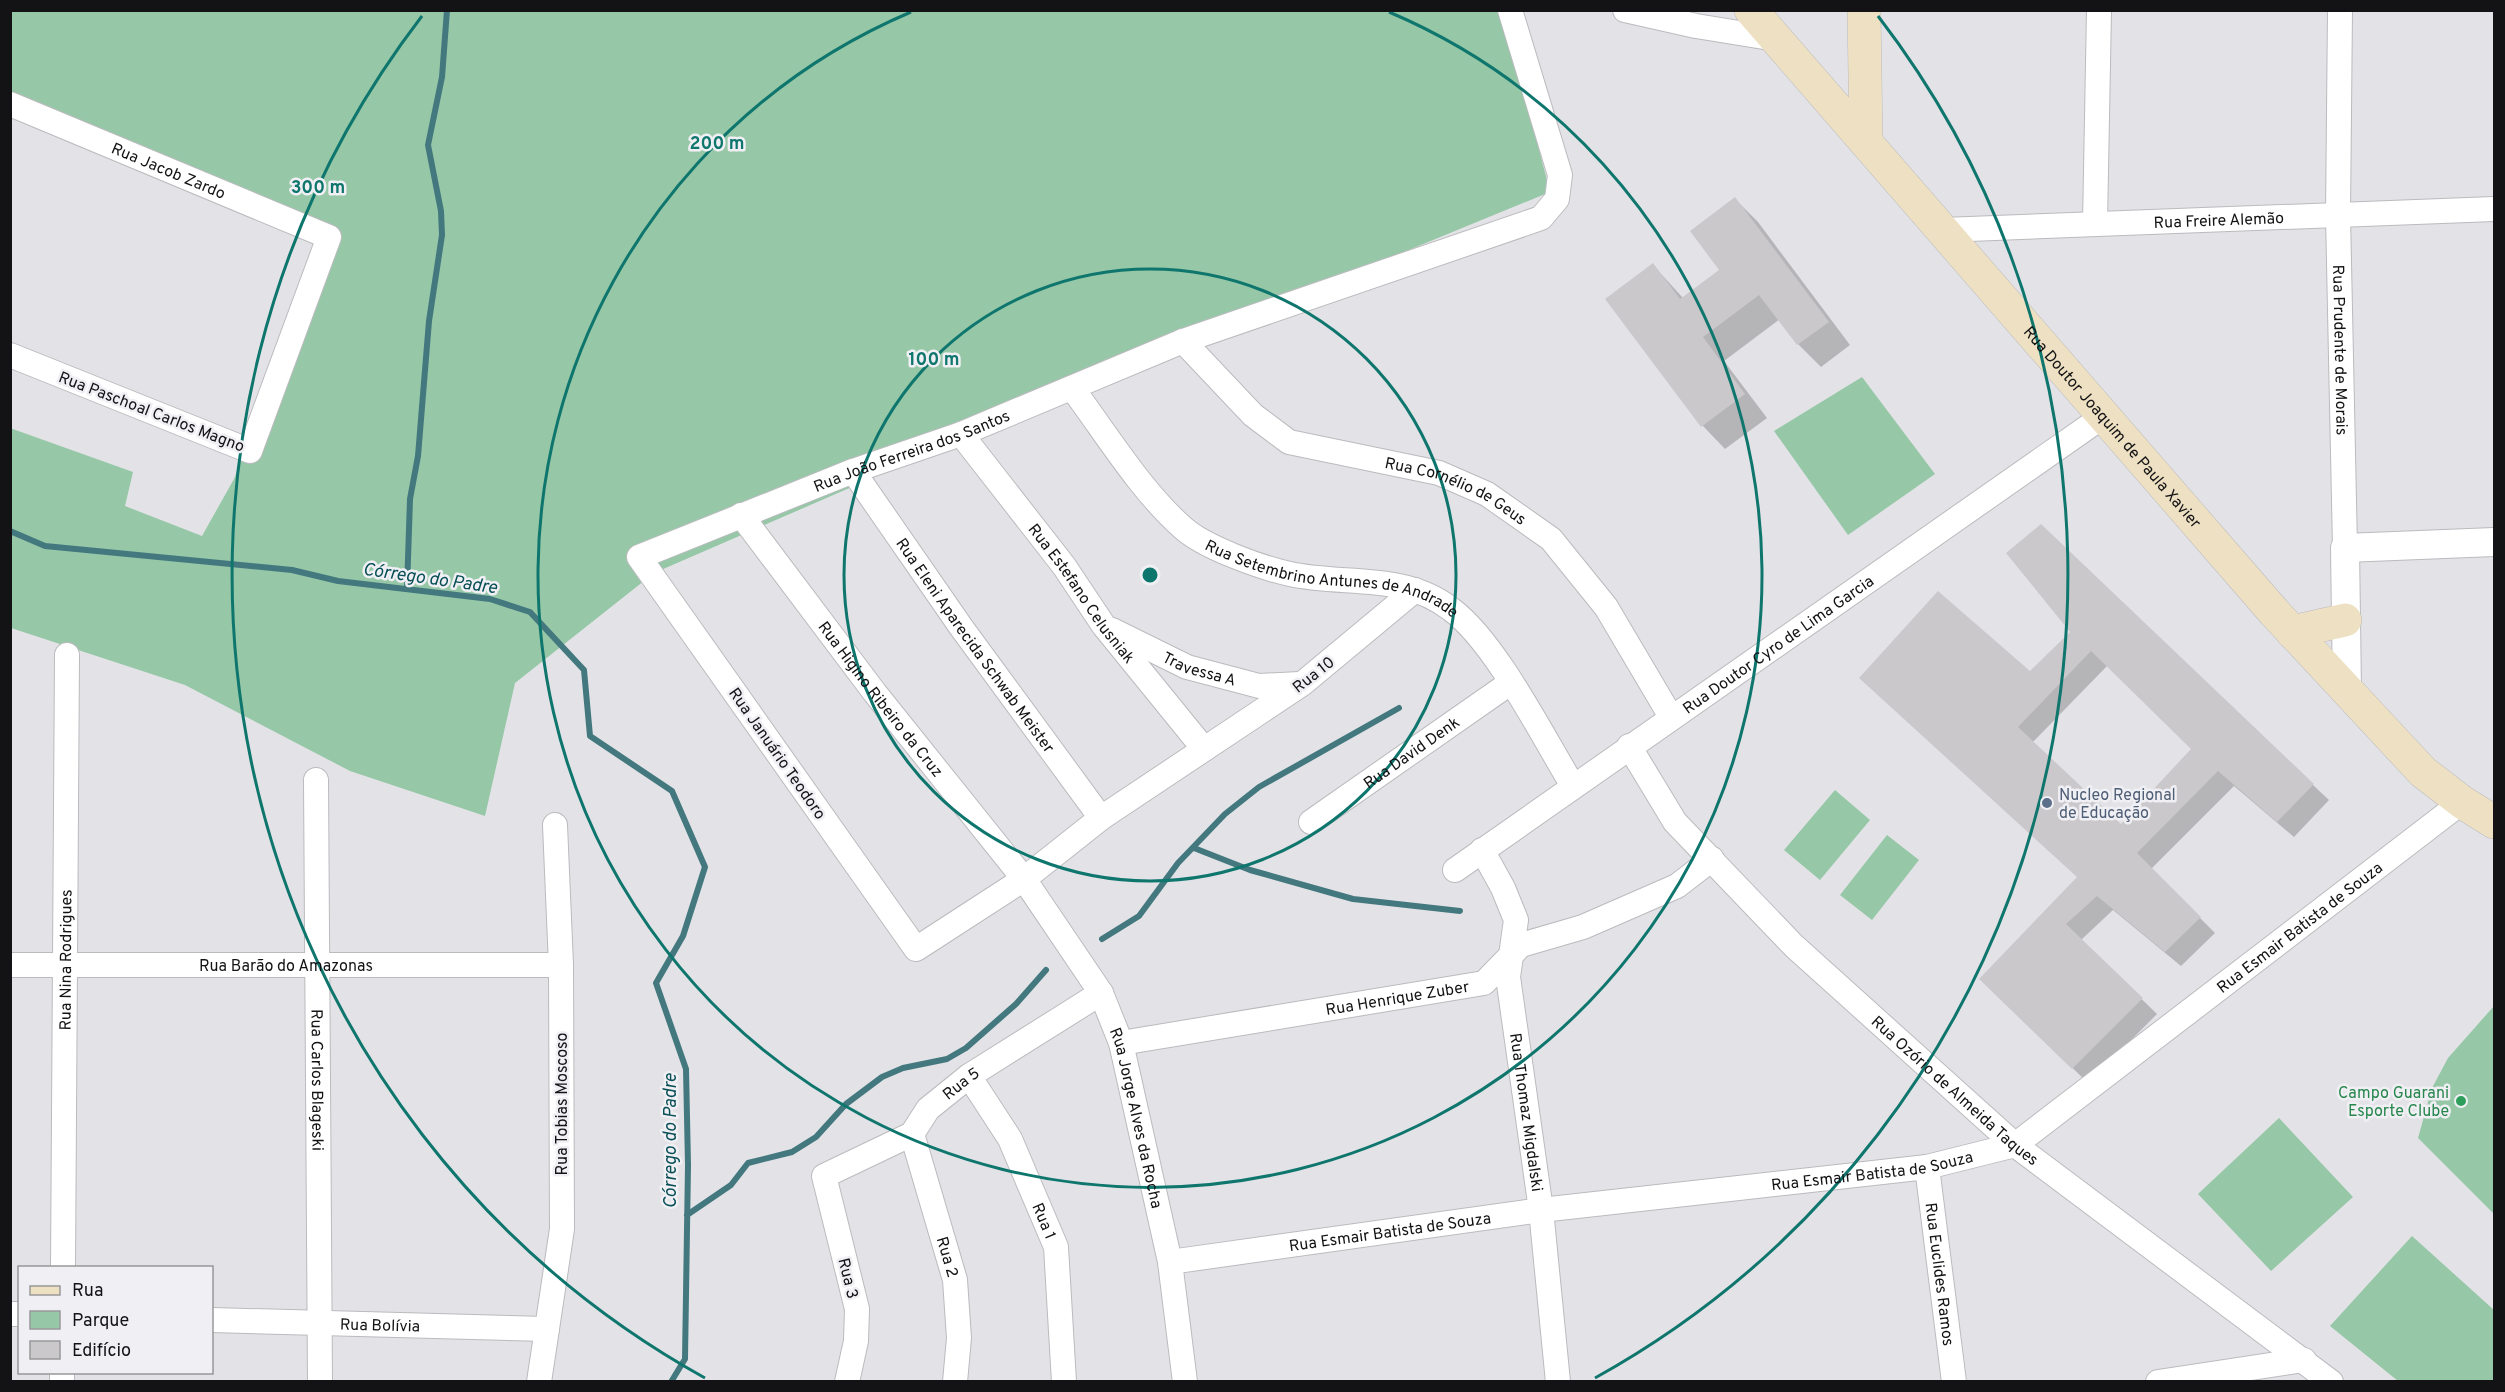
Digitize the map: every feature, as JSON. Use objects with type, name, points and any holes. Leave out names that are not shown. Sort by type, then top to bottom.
[{"type":"main road","name":"Rua Doutor Joaquim de Paula Xavier","points":[[1751,10],[2102,417],[2292,632],[2423,772],[2462,802],[2494,822]]},
{"type":"main road","points":[[1864,10],[1866,141]]},
{"type":"main road","points":[[2292,632],[2345,620]]},
{"type":"street","name":"Rua João Ferreira dos Santos","points":[[639,557],[853,471],[961,434],[1182,341],[1541,218],[1557,199],[1560,175],[1510,10]]},
{"type":"street","points":[[1625,10],[1665,20],[1776,39]]},
{"type":"street","points":[[2095,224],[2099,10]]},
{"type":"street","name":"Rua Prudente de Morais","points":[[2340,10],[2338,215],[2347,691]]},
{"type":"street","name":"Rua Jacob Zardo","points":[[10,104],[329,237]]},
{"type":"street","name":"Rua Freire Alemão","points":[[1943,230],[2494,209]]},
{"type":"street","name":"Rua Paschoal Carlos Magno","points":[[10,355],[250,451],[329,237]]},
{"type":"street","name":"Rua Cornélio de Geus","points":[[1182,341],[1253,415],[1289,442],[1439,473],[1487,494],[1551,539],[1606,607],[1671,717]]},
{"type":"street","name":"Rua Setembrino Antunes de Andrade","points":[[1072,388],[1155,498],[1183,529],[1227,553],[1291,574],[1387,583],[1415,590],[1452,609],[1482,641],[1573,786]]},
{"type":"street","name":"Rua Doutor Cyro de Lima Garcia","points":[[1455,870],[2102,417]]},
{"type":"street","name":"Rua Estefano Celusniak","points":[[961,434],[1064,566],[1104,626],[1204,749]]},
{"type":"street","name":"Rua Eleni Aparecida Schwab Meister","points":[[853,471],[961,627],[1101,818]]},
{"type":"street","name":"Rua Higino Ribeiro da Cruz","points":[[741,515],[875,693],[1024,879]]},
{"type":"street","points":[[2345,548],[2494,542]]},
{"type":"street","name":"Rua Januário Teodoro","points":[[639,557],[916,949]]},
{"type":"street","name":"Rua 10","points":[[916,949],[1024,879],[1101,818],[1302,684],[1415,590]]},
{"type":"street","name":"Travessa A","points":[[1104,626],[1187,667],[1259,686],[1302,684]]},
{"type":"street","name":"Rua Nina Rodrigues","points":[[63,1266],[67,654]]},
{"type":"street","name":"Rua David Denk","points":[[1311,822],[1510,683]]},
{"type":"street","name":"Rua Ozório de Almeida Taques","points":[[1629,746],[1675,822],[1794,946],[2015,1145],[2331,1382]]},
{"type":"street","name":"Rua Carlos Blageski","points":[[316,780],[320,1382]]},
{"type":"street","name":"Rua Esmair Batista de Souza","points":[[1170,1262],[1541,1210],[1927,1167],[2015,1145],[2462,802]]},
{"type":"street","name":"Rua Tobias Moscoso","points":[[539,1382],[562,1229],[561,964],[555,825]]},
{"type":"street","name":"Rua Thomaz Migdalski","points":[[1482,850],[1516,920],[1514,953],[1509,977],[1541,1210],[1558,1382]]},
{"type":"street","name":"Rua Henrique Zuber","points":[[1121,1043],[1484,983],[1521,945],[1583,927],[1677,886],[1712,859]]},
{"type":"street","name":"Rua Jorge Alves da Rocha","points":[[1024,879],[1101,993],[1121,1043],[1170,1262],[1185,1382]]},
{"type":"street","name":"Rua Barão do Amazonas","points":[[10,965],[561,964]]},
{"type":"street","name":"Rua 5","points":[[912,1134],[928,1109],[969,1076],[1101,993]]},
{"type":"street","name":"Rua 1","points":[[969,1076],[1010,1139],[1056,1247],[1064,1382]]},
{"type":"street","name":"Rua 3","points":[[847,1382],[856,1341],[857,1309],[824,1176],[912,1134]]},
{"type":"street","name":"Rua 2","points":[[912,1134],[956,1280],[959,1338],[955,1382]]},
{"type":"street","name":"Rua Euclides Ramos","points":[[1927,1167],[1954,1382]]},
{"type":"street","name":"Rua Bolívia","points":[[213,1320],[548,1329]]},
{"type":"street","points":[[2158,1382],[2304,1360]]},
{"type":"green space","points":[[11,11],[1503,11],[1550,192],[1192,339],[654,573],[515,683],[485,816],[350,771],[185,685],[11,628],[10,428],[133,472],[125,506],[202,536],[234,479],[327,235],[11,109]]},
{"type":"green space","points":[[1862,377],[1935,474],[1848,535],[1774,431]]},
{"type":"green space","points":[[1835,790],[1870,820],[1820,880],[1784,850]]},
{"type":"green space","points":[[1887,835],[1919,860],[1872,920],[1840,895]]},
{"type":"green space","name":"Campo Guarani Esporte Clube","points":[[2494,1006],[2494,1214],[2418,1138],[2432,1088],[2448,1058]]},
{"type":"green space","points":[[2279,1118],[2353,1197],[2271,1271],[2198,1194]]},
{"type":"green space","points":[[2412,1236],[2494,1310],[2494,1381],[2398,1381],[2330,1326]]},
{"type":"building","points":[[1735,197],[1829,322],[1797,345],[1759,295],[1703,337],[1745,394],[1701,427],[1605,299],[1653,263],[1680,299],[1719,270],[1690,231]]},
{"type":"building","name":"Nucleo Regional de Educação","points":[[2041,524],[2314,784],[2277,822],[2218,771],[2137,853],[2201,917],[2165,952],[2097,896],[2066,924],[2143,998],[2072,1069],[1979,979],[2077,877],[1859,678],[1938,591],[2030,671],[2070,632],[2006,553]],"holes":[[[2091,651],[2191,749],[2121,824],[2018,727]]]},
{"type":"waterway","points":[[407,589],[410,499],[418,456],[429,321],[442,235],[441,211],[428,145],[442,77],[447,10]]},
{"type":"waterway","name":"Córrego do Padre","points":[[10,531],[45,546],[292,570],[338,581],[490,599],[530,612],[584,670],[590,736],[672,791],[705,867],[683,936],[656,983],[686,1069],[688,1165],[685,1359],[671,1382]]},
{"type":"waterway","points":[[1102,939],[1139,916],[1178,863],[1225,814],[1259,787],[1399,708]]},
{"type":"waterway","points":[[1194,848],[1250,870],[1353,899],[1460,911]]},
{"type":"waterway","points":[[687,1215],[731,1185],[748,1163],[792,1152],[816,1137],[846,1104],[882,1077],[903,1068],[947,1059],[966,1048],[1016,1004],[1046,970]]},
{"type":"place","name":"Nucleo Regional de Educação","points":[[2047,803]]},
{"type":"place","name":"Campo Guarani Esporte Clube","points":[[2461,1101]]}]
